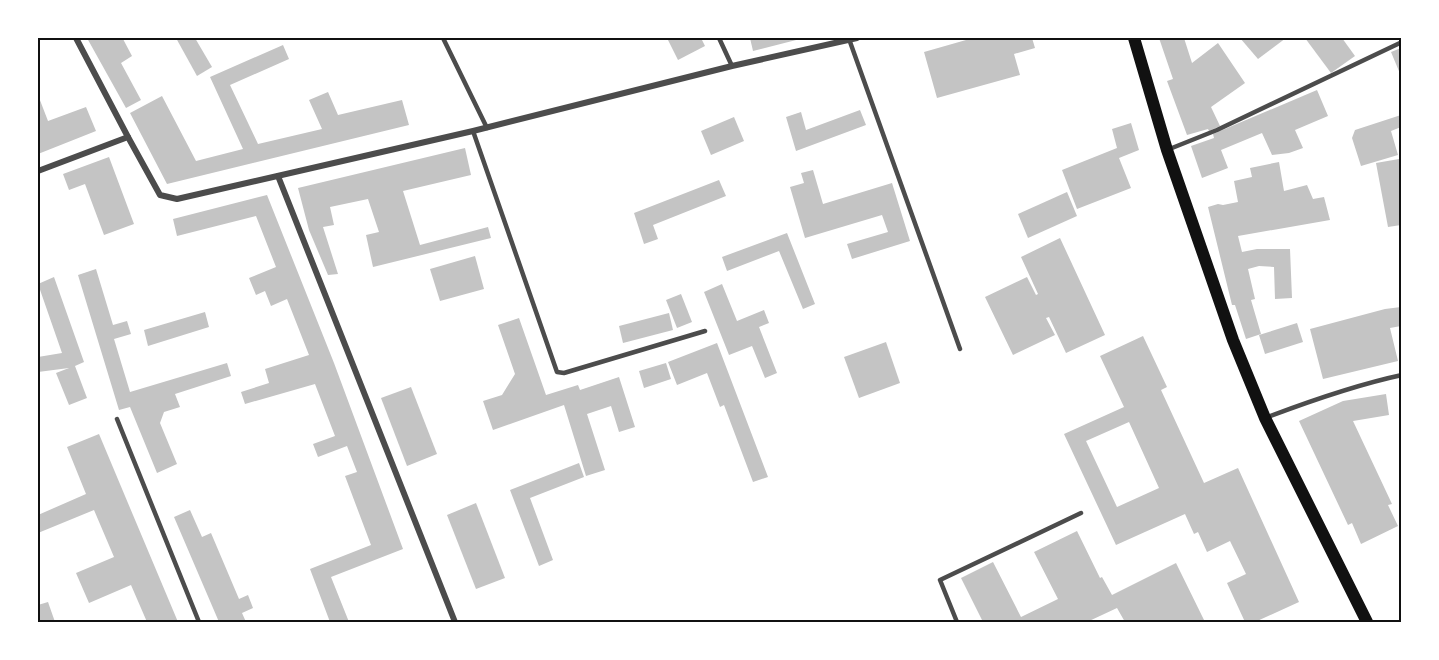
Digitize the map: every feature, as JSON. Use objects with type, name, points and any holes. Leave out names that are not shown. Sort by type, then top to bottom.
[{"type":"main road","points":[[1134,38],[1167,150],[1233,340],[1265,418],[1367,622]]},
{"type":"street","points":[[76,38],[160,195],[177,199],[487,128],[732,66],[857,38]]},
{"type":"street","points":[[38,171],[128,137]]},
{"type":"street","points":[[278,176],[455,622]]},
{"type":"lane","points":[[443,38],[487,128]]},
{"type":"lane","points":[[719,38],[732,66]]},
{"type":"lane","points":[[849,39],[960,350]]},
{"type":"lane","points":[[1167,150],[1217,130],[1401,42]]},
{"type":"lane","points":[[473,131],[557,372],[564,373],[705,331]]},
{"type":"lane","points":[[1265,418],[1326,396],[1401,375]]},
{"type":"lane","points":[[117,419],[199,622]]},
{"type":"lane","points":[[957,622],[940,580],[1081,513]]},
{"type":"building","points":[[87,38],[126,38],[123,39],[132,56],[121,63],[141,100],[126,108]]},
{"type":"building","points":[[176,38],[195,38],[212,67],[197,76]]},
{"type":"building","points":[[667,38],[701,38],[705,46],[678,60]]},
{"type":"building","points":[[750,38],[804,38],[753,51]]},
{"type":"building","points":[[973,38],[1032,38],[1035,48],[1014,54],[1020,75],[937,98],[924,52]]},
{"type":"building","points":[[1159,38],[1184,38],[1192,63],[1218,43],[1245,83],[1211,107],[1220,126],[1209,131],[1208,129],[1187,135],[1167,81],[1173,79]]},
{"type":"building","points":[[1240,38],[1286,38],[1258,59]]},
{"type":"building","points":[[1305,38],[1342,38],[1355,56],[1331,73]]},
{"type":"building","points":[[283,45],[289,59],[230,85],[258,144],[322,129],[309,100],[328,92],[338,115],[402,100],[409,125],[167,184],[130,113],[162,96],[196,161],[243,149],[210,77]]},
{"type":"building","points":[[1401,48],[1401,76],[1391,52]]},
{"type":"building","points":[[1317,90],[1328,116],[1295,130],[1303,148],[1272,155],[1262,133],[1221,150],[1228,168],[1202,178],[1191,146],[1214,138],[1213,134]]},
{"type":"building","points":[[38,95],[48,121],[86,107],[96,131],[38,154]]},
{"type":"building","points":[[860,110],[866,125],[796,151],[786,117],[801,112],[806,130]]},
{"type":"building","points":[[1401,115],[1401,127],[1391,131],[1398,155],[1361,166],[1352,138],[1355,130]]},
{"type":"building","points":[[734,117],[744,141],[711,155],[701,131]]},
{"type":"building","points":[[1131,123],[1139,150],[1119,158],[1131,188],[1077,209],[1062,170],[1117,148],[1112,129]]},
{"type":"building","points":[[465,148],[471,175],[403,191],[420,245],[488,227],[491,238],[373,267],[366,235],[379,232],[368,199],[330,207],[334,225],[323,227],[338,274],[328,275],[309,230],[298,188]]},
{"type":"building","points":[[109,157],[134,224],[104,235],[85,184],[69,190],[63,174]]},
{"type":"building","points":[[1399,159],[1401,225],[1388,227],[1376,163]]},
{"type":"building","points":[[1279,162],[1284,191],[1307,185],[1313,199],[1324,197],[1330,220],[1238,236],[1242,252],[1257,249],[1290,249],[1292,298],[1275,299],[1274,267],[1259,266],[1248,269],[1255,299],[1251,300],[1261,334],[1246,339],[1235,305],[1232,305],[1208,207],[1238,202],[1234,181],[1252,177],[1250,168]]},
{"type":"building","points":[[813,170],[823,204],[892,183],[910,241],[852,259],[847,244],[888,232],[882,215],[805,238],[790,187],[804,183],[801,173]]},
{"type":"building","points":[[719,180],[726,196],[653,225],[658,239],[644,244],[634,213]]},
{"type":"building","points":[[1067,192],[1077,216],[1028,238],[1018,214]]},
{"type":"building","points":[[267,195],[334,363],[403,549],[331,577],[349,622],[330,622],[310,569],[371,545],[345,476],[357,472],[347,446],[318,457],[313,444],[335,436],[315,384],[245,404],[241,392],[269,383],[265,369],[309,355],[287,299],[271,306],[265,291],[256,295],[249,278],[276,267],[256,216],[177,236],[173,219]]},
{"type":"building","points":[[787,233],[815,304],[803,309],[779,251],[727,271],[722,257]]},
{"type":"building","points":[[1060,238],[1105,335],[1066,353],[1049,317],[1046,318],[1055,335],[1013,355],[985,297],[1027,277],[1036,295],[1038,294],[1021,257]]},
{"type":"building","points":[[475,256],[484,289],[440,301],[430,269]]},
{"type":"building","points":[[96,269],[113,325],[127,321],[131,334],[114,339],[130,392],[227,363],[231,376],[175,394],[180,407],[164,412],[160,423],[177,464],[157,473],[130,407],[119,410],[78,275]]},
{"type":"building","points":[[54,277],[84,362],[75,366],[87,398],[69,405],[56,373],[69,368],[38,372],[38,357],[62,353],[38,284]]},
{"type":"building","points":[[722,284],[737,321],[764,310],[769,323],[759,327],[777,373],[765,378],[752,346],[729,355],[704,292]]},
{"type":"building","points":[[681,294],[692,322],[677,328],[666,300]]},
{"type":"building","points":[[1401,307],[1401,326],[1390,328],[1398,361],[1323,379],[1310,329],[1385,309]]},
{"type":"building","points":[[205,312],[209,327],[148,346],[144,330]]},
{"type":"building","points":[[669,313],[673,330],[623,343],[619,326]]},
{"type":"building","points":[[519,318],[546,395],[578,385],[580,390],[619,377],[635,427],[619,432],[611,406],[587,414],[605,470],[586,476],[564,405],[493,430],[483,401],[502,395],[515,374],[498,325]]},
{"type":"building","points":[[1297,323],[1303,342],[1265,354],[1259,335]]},
{"type":"building","points":[[1143,336],[1167,387],[1161,390],[1204,483],[1238,468],[1299,602],[1255,622],[1245,622],[1227,583],[1246,574],[1230,541],[1207,552],[1198,532],[1194,534],[1185,514],[1116,545],[1064,434],[1124,407],[1100,356]],"holes":[[[1129,422],[1159,488],[1117,507],[1086,441]]]},
{"type":"building","points":[[886,342],[900,383],[859,398],[844,357]]},
{"type":"building","points":[[717,343],[768,477],[753,482],[724,405],[720,407],[707,373],[677,385],[668,362]]},
{"type":"building","points":[[666,363],[671,379],[644,388],[639,371]]},
{"type":"building","points":[[411,387],[437,454],[407,466],[381,398]]},
{"type":"building","points":[[1386,394],[1389,415],[1353,421],[1392,504],[1388,505],[1398,526],[1361,544],[1352,523],[1348,525],[1299,421],[1343,401]]},
{"type":"building","points":[[99,434],[178,622],[147,622],[131,585],[89,603],[76,573],[114,557],[94,510],[38,533],[38,515],[86,494],[67,447]]},
{"type":"building","points":[[579,463],[584,477],[530,498],[553,560],[539,566],[510,490]]},
{"type":"building","points":[[476,503],[505,578],[476,589],[447,515]]},
{"type":"building","points":[[190,510],[202,537],[211,533],[239,599],[248,595],[253,608],[242,613],[246,622],[219,622],[174,517]]},
{"type":"building","points":[[1077,531],[1100,578],[1102,577],[1112,595],[1176,563],[1205,622],[1125,622],[1117,608],[1087,622],[983,622],[961,578],[993,562],[1021,617],[1058,599],[1034,552]]},
{"type":"building","points":[[48,602],[55,622],[38,622],[38,605]]}]
